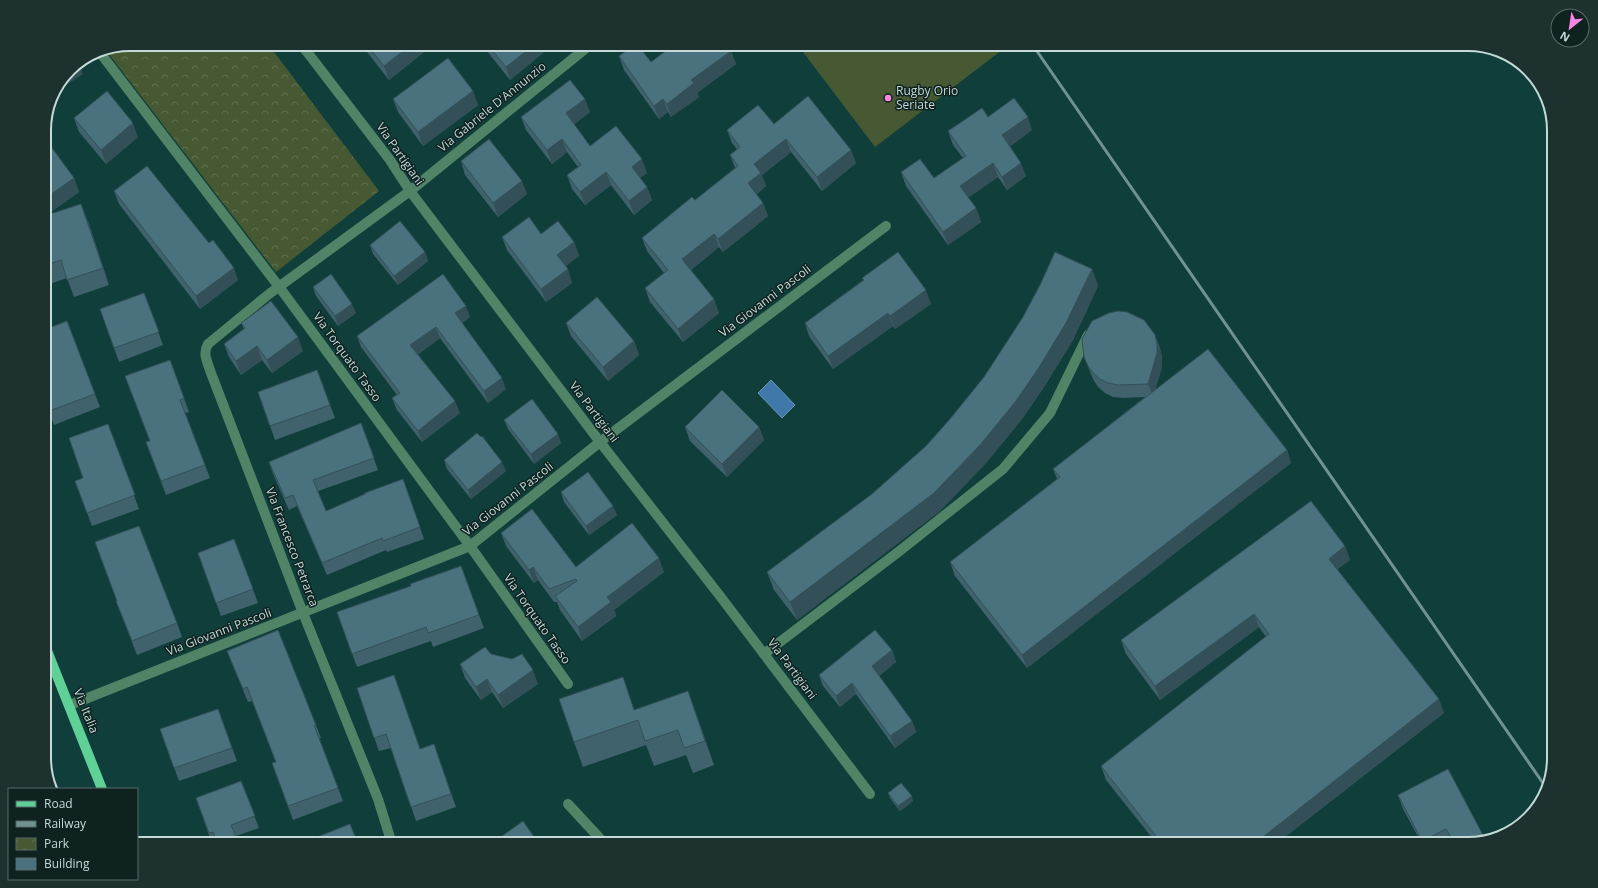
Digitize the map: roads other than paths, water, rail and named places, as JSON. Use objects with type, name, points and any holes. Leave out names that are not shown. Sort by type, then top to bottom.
[{"type":"main road","name":"Via Italia","points":[[51,669],[70,705],[102,788]]},
{"type":"street","name":"Via Partigiani","points":[[306,51],[390,160],[410,191],[600,442],[870,794]]},
{"type":"street","name":"Via Gabriele D'Annunzio","points":[[280,288],[410,191],[582,51]]},
{"type":"street","name":"Via Torquato Tasso","points":[[103,56],[280,288],[470,546],[568,684]]},
{"type":"street","name":"Via Giovanni Pascoli","points":[[70,705],[470,546],[600,442],[886,226]]},
{"type":"street","name":"Via Francesco Petrarca","points":[[280,288],[208,344],[204,354],[303,613],[378,799],[390,837]]},
{"type":"street","points":[[764,654],[897,553],[1003,469],[1050,413],[1092,327]]},
{"type":"street","points":[[568,804],[599,837]]},
{"type":"water","points":[[771,380],[795,405],[782,418],[758,393]]},
{"type":"railway","points":[[1037,51],[1543,783]]},
{"type":"place","name":"Rugby Orio Seriate","points":[[888,98]]}]
